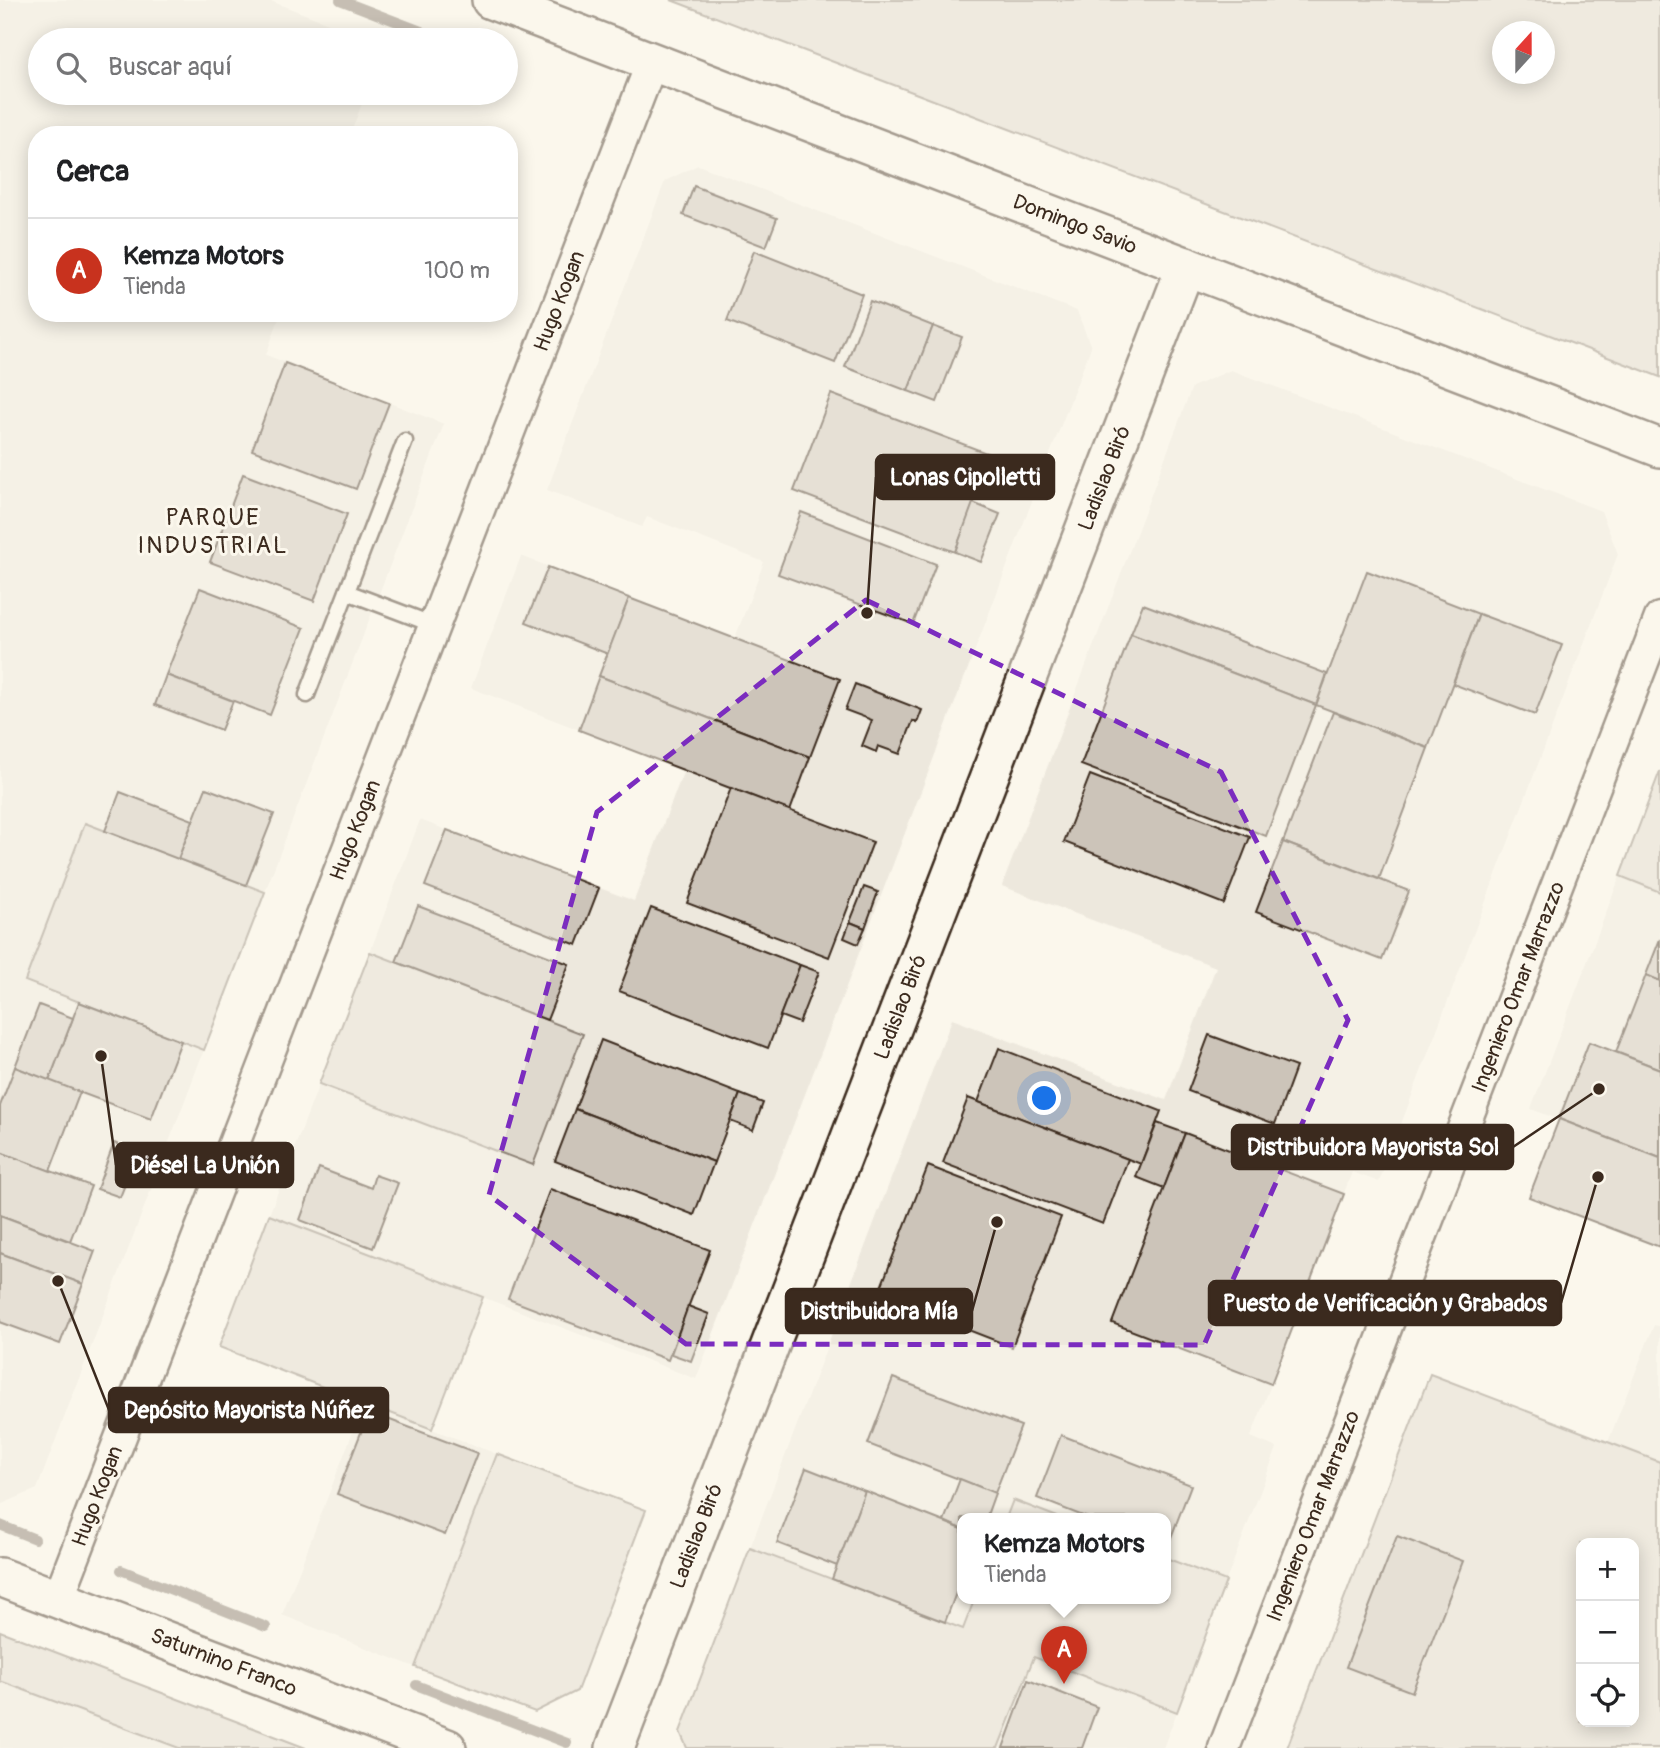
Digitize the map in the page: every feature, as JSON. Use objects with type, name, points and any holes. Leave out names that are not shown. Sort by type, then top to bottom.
[{"type":"street","name":"Domingo Savio","points":[[491,0],[1660,448]]},
{"type":"street","name":"Hugo Kogan","points":[[58,1599],[652,62]]},
{"type":"street","name":"Ladislao Biró","points":[[615,1748],[1186,267]]},
{"type":"street","name":"Ingeniero Omar Marrazzo","points":[[1224,1748],[1660,618]]},
{"type":"street","name":"Saturnino Franco","points":[[0,1577],[447,1748]]},
{"type":"lane","points":[[307,695],[405,441]]},
{"type":"lane","points":[[347,592],[434,625]]},
{"type":"highlighted area","points":[[866,600],[1221,772],[1348,1020],[1204,1345],[686,1344],[489,1195],[597,812]]},
{"type":"shaded area","points":[[0,0],[268,0],[342,28],[28,28],[28,105],[361,105],[353,126],[28,126],[28,322],[278,322],[266,355],[444,424],[265,892],[86,824],[25,981],[204,1050],[37,1489],[0,1505]]},
{"type":"shaded area","points":[[671,0],[1660,0],[1660,377]]},
{"type":"shaded area","points":[[698,165],[1077,311],[1091,347],[696,1379],[269,1215],[319,1084],[533,1165],[583,1033],[370,952],[420,820],[634,901],[684,770],[471,688],[521,556],[735,638],[764,562],[647,517],[642,527],[547,490],[665,181]]},
{"type":"shaded area","points":[[1231,370],[1601,511],[1618,554],[1379,1182],[1352,1172],[1251,1437],[1277,1448],[1226,1581],[1171,1560],[1171,1513],[1047,1513],[1013,1500],[1008,1513],[957,1513],[957,1604],[973,1604],[963,1630],[750,1548],[952,1019],[1166,1100],[1216,967],[1002,886],[1192,387]]},
{"type":"shaded area","points":[[1660,771],[1660,892],[1620,876]]},
{"type":"shaded area","points":[[85,823],[265,892],[204,1050],[25,981]]},
{"type":"shaded area","points":[[1620,876],[1660,892],[1660,1158],[1531,1109]]},
{"type":"shaded area","points":[[370,952],[583,1034],[533,1165],[319,1084]]},
{"type":"shaded area","points":[[269,1215],[483,1297],[432,1429],[219,1347]]},
{"type":"shaded area","points":[[1654,1325],[1660,1327],[1660,1462],[1608,1442]]},
{"type":"shaded area","points":[[1430,1374],[1660,1462],[1660,1748],[1287,1748]]},
{"type":"shaded area","points":[[364,1403],[497,1454],[415,1667],[282,1615]]},
{"type":"shaded area","points":[[497,1454],[646,1510],[577,1691],[535,1712],[415,1667]]},
{"type":"shaded area","points":[[1013,1500],[1047,1513],[1008,1513]]},
{"type":"shaded area","points":[[750,1548],[963,1629],[973,1604],[1171,1604],[1171,1560],[1226,1581],[1177,1712],[1034,1657],[998,1748],[687,1748],[680,1732]]},
{"type":"shaded area","points":[[0,1631],[306,1748],[179,1748],[0,1681]]},
{"type":"shaded area","points":[[1033,1656],[1177,1712],[1163,1748],[998,1748]]},
{"type":"shaded area","points":[[0,1672],[195,1748],[0,1748]]},
{"type":"building","points":[[694,186],[777,218],[766,247],[683,215]]},
{"type":"building","points":[[754,251],[862,294],[835,363],[727,321]]},
{"type":"building","points":[[870,301],[933,326],[908,391],[845,367]]},
{"type":"building","points":[[933,326],[962,337],[937,402],[908,391]]},
{"type":"building","points":[[285,363],[389,403],[356,489],[252,450]]},
{"type":"building","points":[[831,394],[992,455],[955,552],[794,491]]},
{"type":"building","points":[[243,474],[347,514],[314,601],[210,562]]},
{"type":"building","points":[[973,503],[1000,514],[981,562],[955,552]]},
{"type":"building","points":[[801,512],[936,564],[913,624],[778,574]]},
{"type":"building","points":[[548,567],[629,598],[608,654],[526,622]]},
{"type":"building","points":[[1367,571],[1479,614],[1428,748],[1316,705]]},
{"type":"building","points":[[200,588],[304,628],[270,715],[166,675]]},
{"type":"building","points":[[629,598],[840,679],[810,757],[599,676]]},
{"type":"building","points":[[1143,604],[1327,674],[1316,705],[1131,634]]},
{"type":"building","points":[[1479,614],[1562,645],[1535,715],[1453,684]]},
{"type":"building","points":[[1131,634],[1316,705],[1266,836],[1081,765]]},
{"type":"building","points":[[166,675],[233,701],[221,730],[155,705]]},
{"type":"building","points":[[599,676],[810,757],[790,811],[579,730]]},
{"type":"building","points":[[855,684],[922,710],[917,723],[913,721],[900,754],[878,746],[876,752],[862,746],[872,720],[845,710]]},
{"type":"building","points":[[1333,712],[1428,748],[1379,879],[1283,842]]},
{"type":"building","points":[[1090,775],[1250,837],[1224,904],[1064,842]]},
{"type":"building","points":[[206,788],[274,814],[246,885],[178,859]]},
{"type":"building","points":[[731,788],[873,842],[829,957],[687,903]]},
{"type":"building","points":[[120,792],[193,820],[178,859],[105,831]]},
{"type":"building","points":[[447,830],[599,888],[577,945],[425,886]]},
{"type":"building","points":[[1283,842],[1409,891],[1382,960],[1256,912]]},
{"type":"building","points":[[864,887],[878,892],[865,928],[850,922]]},
{"type":"building","points":[[418,906],[569,964],[547,1020],[396,962]]},
{"type":"building","points":[[651,908],[800,965],[768,1048],[619,991]]},
{"type":"building","points":[[850,922],[865,928],[858,944],[844,938]]},
{"type":"building","points":[[1660,939],[1660,981],[1646,975]]},
{"type":"building","points":[[800,965],[819,972],[799,1023],[780,1016]]},
{"type":"building","points":[[1646,975],[1660,981],[1660,1069],[1616,1052]]},
{"type":"building","points":[[79,1002],[181,1041],[151,1119],[49,1081]]},
{"type":"building","points":[[39,1005],[73,1018],[49,1081],[15,1067]]},
{"type":"building","points":[[1209,1035],[1296,1067],[1275,1124],[1188,1091]]},
{"type":"building","points":[[601,1040],[740,1094],[714,1162],[575,1109]]},
{"type":"building","points":[[1589,1042],[1660,1069],[1660,1158],[1559,1119]]},
{"type":"building","points":[[999,1048],[1161,1111],[1141,1164],[978,1102]]},
{"type":"building","points":[[15,1067],[80,1092],[50,1171],[0,1152],[0,1106]]},
{"type":"building","points":[[740,1094],[763,1103],[753,1130],[730,1121]]},
{"type":"building","points":[[968,1098],[1128,1159],[1103,1224],[943,1163]]},
{"type":"building","points":[[575,1109],[714,1162],[694,1215],[555,1161]]},
{"type":"building","points":[[1559,1119],[1660,1158],[1660,1247],[1529,1197]]},
{"type":"building","points":[[1157,1123],[1185,1133],[1164,1188],[1136,1177]]},
{"type":"building","points":[[1185,1133],[1344,1194],[1271,1384],[1112,1323]]},
{"type":"building","points":[[114,1143],[138,1152],[120,1197],[97,1189]]},
{"type":"building","points":[[0,1152],[91,1186],[70,1241],[0,1215]]},
{"type":"building","points":[[928,1166],[1061,1217],[1012,1347],[878,1295]]},
{"type":"building","points":[[319,1168],[371,1188],[375,1175],[398,1183],[373,1248],[300,1220]]},
{"type":"building","points":[[550,1189],[710,1250],[668,1360],[508,1299]]},
{"type":"building","points":[[0,1215],[95,1251],[83,1284],[0,1253]]},
{"type":"building","points":[[0,1253],[83,1284],[60,1344],[0,1322]]},
{"type":"building","points":[[688,1306],[709,1314],[691,1361],[671,1354]]},
{"type":"building","points":[[893,1378],[1021,1426],[995,1493],[868,1444]]},
{"type":"building","points":[[369,1412],[477,1453],[445,1535],[337,1494]]},
{"type":"building","points":[[1061,1435],[1191,1485],[1171,1538],[1171,1513],[1075,1513],[1037,1498]]},
{"type":"building","points":[[806,1468],[865,1491],[837,1566],[777,1543]]},
{"type":"building","points":[[960,1479],[995,1493],[988,1513],[957,1513],[957,1527],[944,1521]]},
{"type":"building","points":[[865,1491],[957,1527],[957,1590],[945,1622],[832,1579]]},
{"type":"building","points":[[1397,1536],[1463,1561],[1412,1692],[1346,1667]]},
{"type":"building","points":[[1028,1680],[1097,1707],[1082,1748],[1003,1748]]},
{"type":"waterway","points":[[340,0],[413,28]]},
{"type":"waterway","points":[[0,1525],[35,1539]]},
{"type":"waterway","points":[[121,1570],[266,1627]]},
{"type":"waterway","points":[[416,1685],[567,1743]]},
{"type":"place","name":"Lonas Cipolletti","points":[[867,613]]},
{"type":"place","name":"Diésel La Unión","points":[[101,1056]]},
{"type":"place","name":"Distribuidora Mayorista Sol","points":[[1599,1089]]},
{"type":"place","name":"Puesto de Verificación y Grabados","points":[[1598,1177]]},
{"type":"place","name":"Distribuidora Mía","points":[[997,1222]]},
{"type":"place","name":"Depósito Mayorista Núñez","points":[[58,1281]]},
{"type":"place","name":"Kemza Motors","points":[[1064,1684]]},
{"type":"district","name":"PARQUE INDUSTRIAL","points":[[213,531]]}]
